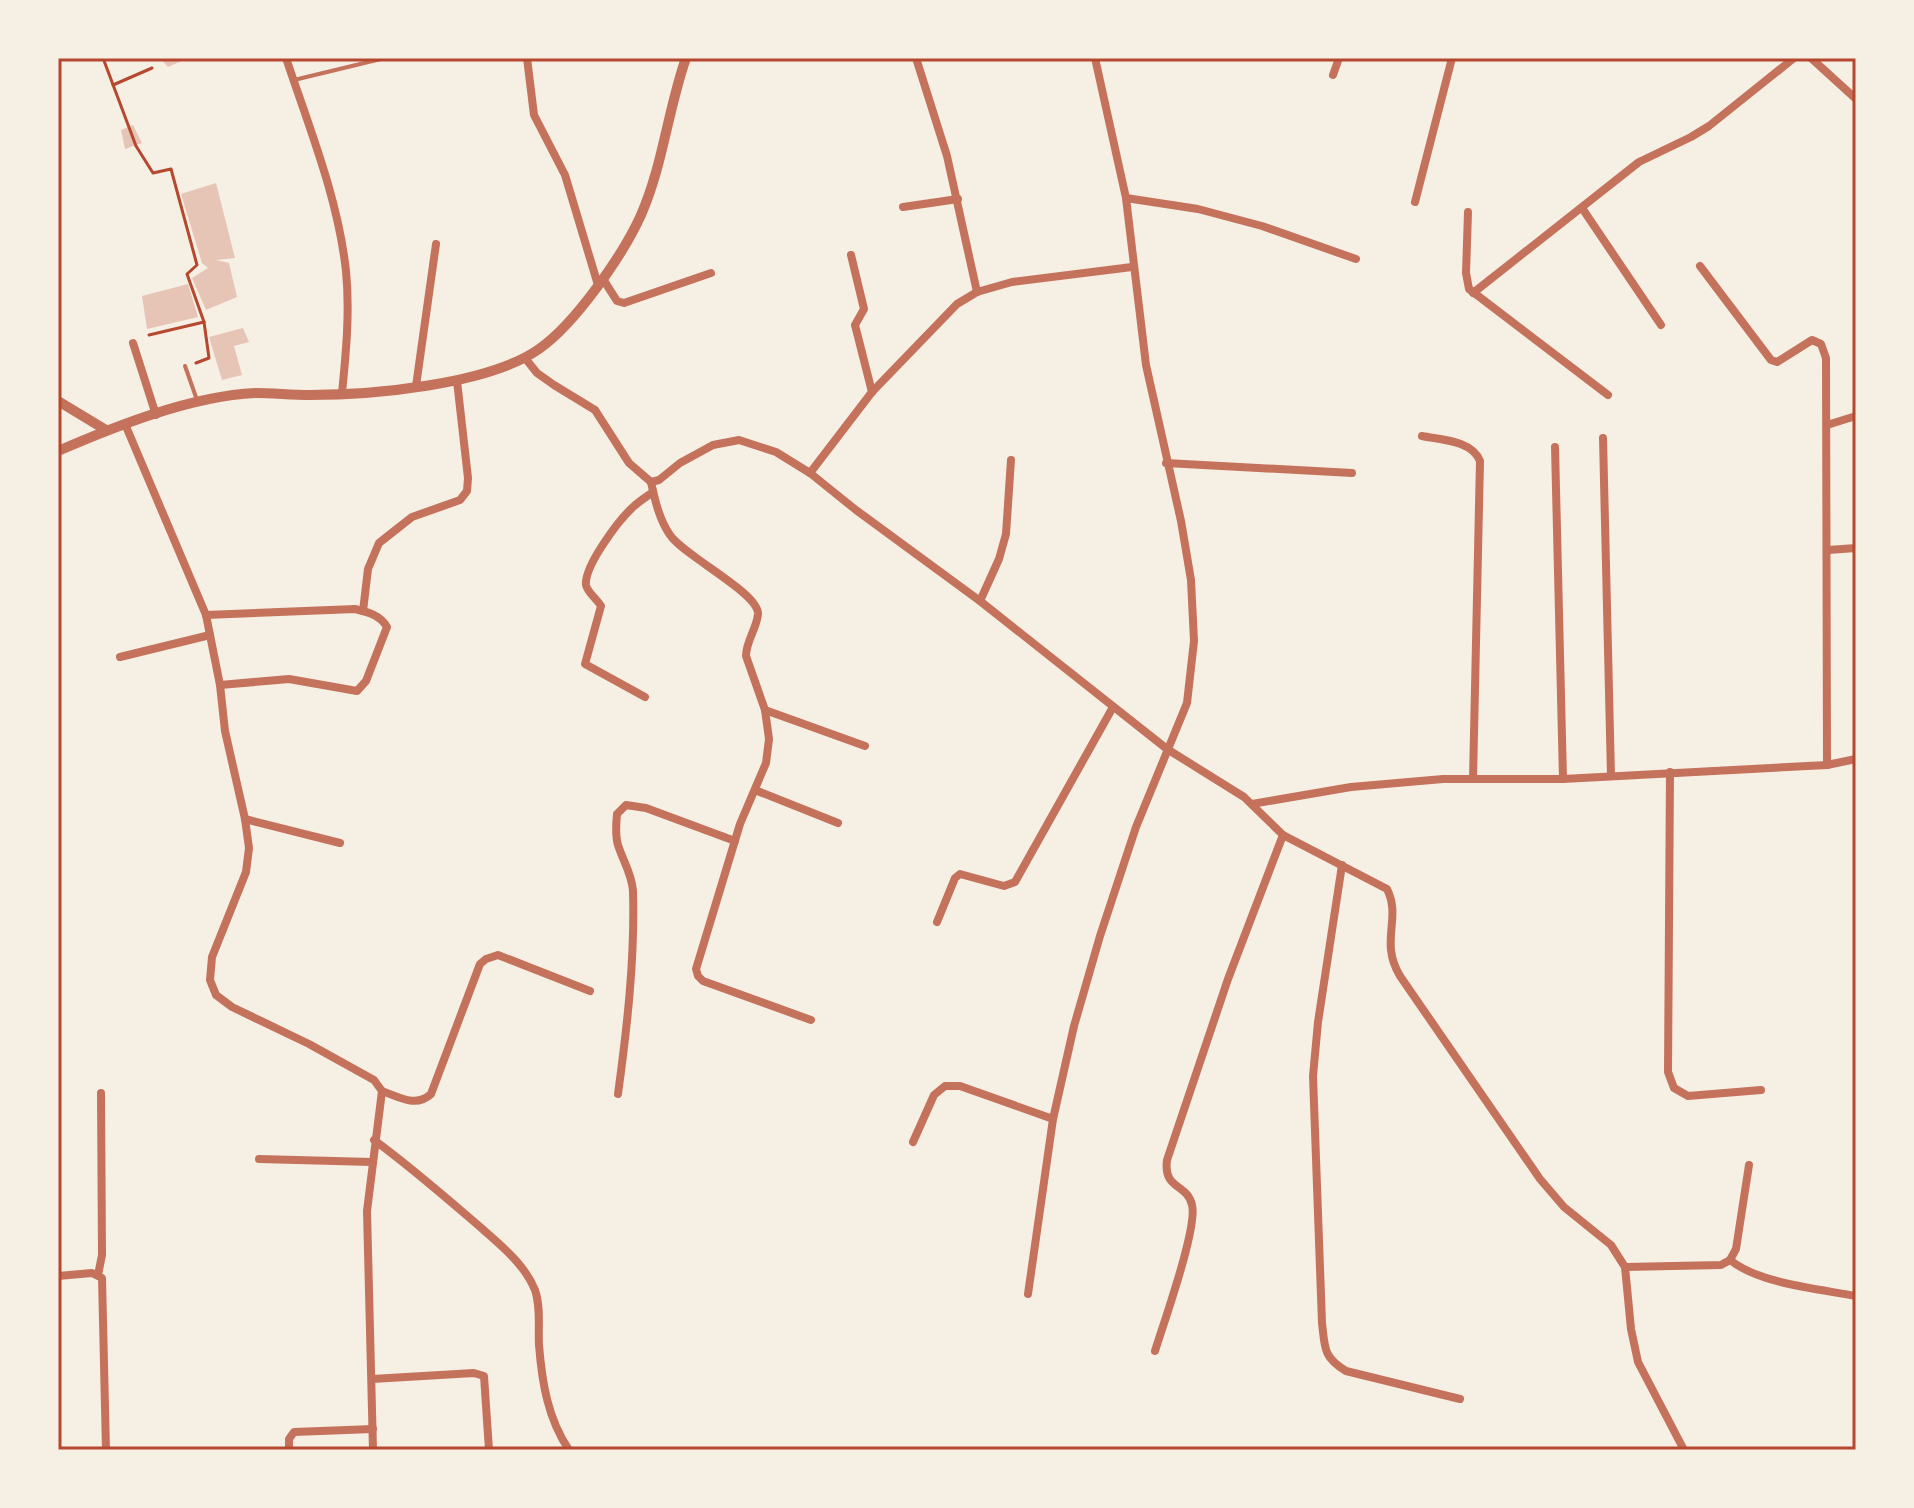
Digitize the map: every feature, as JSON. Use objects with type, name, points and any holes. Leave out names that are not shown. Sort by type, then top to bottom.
[{"type":"street","points":[[286,58],[322,165],[343,247],[347,320],[342,393]]},
{"type":"street","points":[[527,58],[534,115],[565,175],[601,282],[617,301],[624,303],[711,273]]},
{"type":"street","points":[[58,451],[106,430],[198,402],[255,393],[311,395],[457,381],[525,358],[553,337],[601,282],[641,215],[686,58]]},
{"type":"street","points":[[916,58],[936,116],[958,199],[977,292]]},
{"type":"street","points":[[1028,1294],[1053,1119],[1074,1026],[1136,827],[1187,703],[1194,641],[1191,580],[1181,521],[1146,365],[1126,198],[1095,58]]},
{"type":"street","points":[[1333,75],[1339,58]]},
{"type":"street","points":[[1415,202],[1452,58]]},
{"type":"street","points":[[1473,293],[1639,162],[1709,126],[1794,58]]},
{"type":"street","points":[[1811,58],[1856,99]]},
{"type":"street","points":[[1126,198],[1211,212],[1262,226],[1356,259]]},
{"type":"street","points":[[903,207],[958,199]]},
{"type":"street","points":[[1582,208],[1661,325]]},
{"type":"street","points":[[1468,212],[1466,273],[1473,293],[1608,395]]},
{"type":"street","points":[[416,386],[436,244]]},
{"type":"street","points":[[851,255],[864,309],[855,325],[872,392]]},
{"type":"street","points":[[1700,266],[1771,360],[1783,360],[1808,341],[1819,341],[1826,358],[1827,765]]},
{"type":"street","points":[[810,473],[872,392],[957,304],[977,292],[1012,282],[1132,267]]},
{"type":"street","points":[[133,343],[156,415]]},
{"type":"street","points":[[525,358],[537,373],[595,410],[629,463],[651,482],[656,507],[669,534],[680,548],[756,605],[758,614],[746,647],[746,656],[765,710],[769,739],[766,763],[735,841],[696,969],[703,981],[811,1020]]},
{"type":"street","points":[[363,611],[368,569],[379,543],[412,517],[453,504],[467,491],[457,381]]},
{"type":"street","points":[[58,401],[106,430]]},
{"type":"street","points":[[1827,425],[1856,416]]},
{"type":"street","points":[[125,424],[206,615],[220,685],[225,731],[245,819],[249,848],[246,872],[212,957],[210,980],[216,995],[232,1007],[374,1080],[382,1091],[415,1103],[423,1102],[431,1094],[480,964],[498,955],[590,991]]},
{"type":"street","points":[[1422,436],[1467,446],[1477,452],[1480,461],[1473,779]]},
{"type":"street","points":[[1603,438],[1611,776]]},
{"type":"street","points":[[651,482],[713,445],[739,440],[776,452],[810,473],[980,601],[1167,749],[1224,783],[1252,804],[1283,835],[1387,889],[1392,913],[1388,949],[1400,976],[1540,1179],[1564,1207],[1611,1245],[1625,1267],[1631,1329],[1638,1362],[1684,1450]]},
{"type":"street","points":[[1555,447],[1563,779]]},
{"type":"street","points":[[980,601],[999,559],[1006,534],[1011,460]]},
{"type":"street","points":[[1166,463],[1352,473]]},
{"type":"street","points":[[645,697],[585,664],[601,606],[587,588],[586,581],[594,561],[614,529],[633,506],[653,492]]},
{"type":"street","points":[[1828,550],[1856,548]]},
{"type":"street","points":[[206,615],[355,609],[384,621],[387,627],[366,681],[357,691],[289,679],[220,685]]},
{"type":"street","points":[[120,657],[210,635]]},
{"type":"street","points":[[937,922],[955,878],[960,874],[1004,886],[1015,882],[1113,707]]},
{"type":"street","points":[[765,710],[865,746]]},
{"type":"street","points":[[1252,804],[1351,787],[1443,779],[1563,779],[1827,765],[1856,759]]},
{"type":"street","points":[[1670,772],[1668,1072],[1674,1088],[1688,1096],[1761,1090]]},
{"type":"street","points":[[755,790],[838,823]]},
{"type":"street","points":[[618,1094],[625,1036],[633,887],[618,845],[617,814],[626,805],[646,808],[735,841]]},
{"type":"street","points":[[245,819],[340,843]]},
{"type":"street","points":[[1155,1351],[1193,1219],[1192,1204],[1182,1190],[1171,1183],[1165,1172],[1167,1160],[1228,979],[1283,835]]},
{"type":"street","points":[[1342,865],[1313,1076],[1322,1323],[1326,1351],[1331,1361],[1346,1371],[1460,1399]]},
{"type":"street","points":[[913,1142],[934,1095],[945,1086],[960,1086],[1053,1119]]},
{"type":"street","points":[[373,1450],[367,1211],[382,1091]]},
{"type":"street","points":[[101,1093],[102,1255],[98,1275],[103,1284],[106,1450]]},
{"type":"street","points":[[374,1140],[421,1175],[510,1253],[526,1274],[536,1292],[539,1347],[548,1407],[556,1429],[569,1450]]},
{"type":"street","points":[[259,1159],[372,1162]]},
{"type":"street","points":[[1625,1267],[1721,1265],[1730,1260],[1736,1249],[1749,1165]]},
{"type":"street","points":[[1730,1260],[1739,1267],[1767,1277],[1856,1296]]},
{"type":"street","points":[[58,1276],[98,1275]]},
{"type":"street","points":[[372,1379],[474,1373],[484,1376],[489,1450]]},
{"type":"street","points":[[289,1450],[289,1439],[294,1432],[373,1429]]},
{"type":"lane","points":[[294,81],[385,58]]},
{"type":"lane","points":[[185,366],[198,402]]},
{"type":"path","points":[[103,58],[136,146],[153,173],[171,169],[197,265],[187,274],[204,322],[209,358],[185,366]]},
{"type":"path","points":[[113,85],[152,68]]},
{"type":"path","points":[[149,335],[204,322]]},
{"type":"building","points":[[160,58],[188,58],[168,67]]},
{"type":"building","points":[[133,125],[142,143],[125,149],[121,130]]},
{"type":"building","points":[[216,183],[235,258],[216,260],[229,263],[237,297],[206,310],[192,278],[208,268],[202,263],[181,194]]},
{"type":"building","points":[[188,284],[198,317],[147,329],[142,296]]},
{"type":"building","points":[[243,328],[249,342],[234,346],[242,375],[222,380],[209,337]]}]
